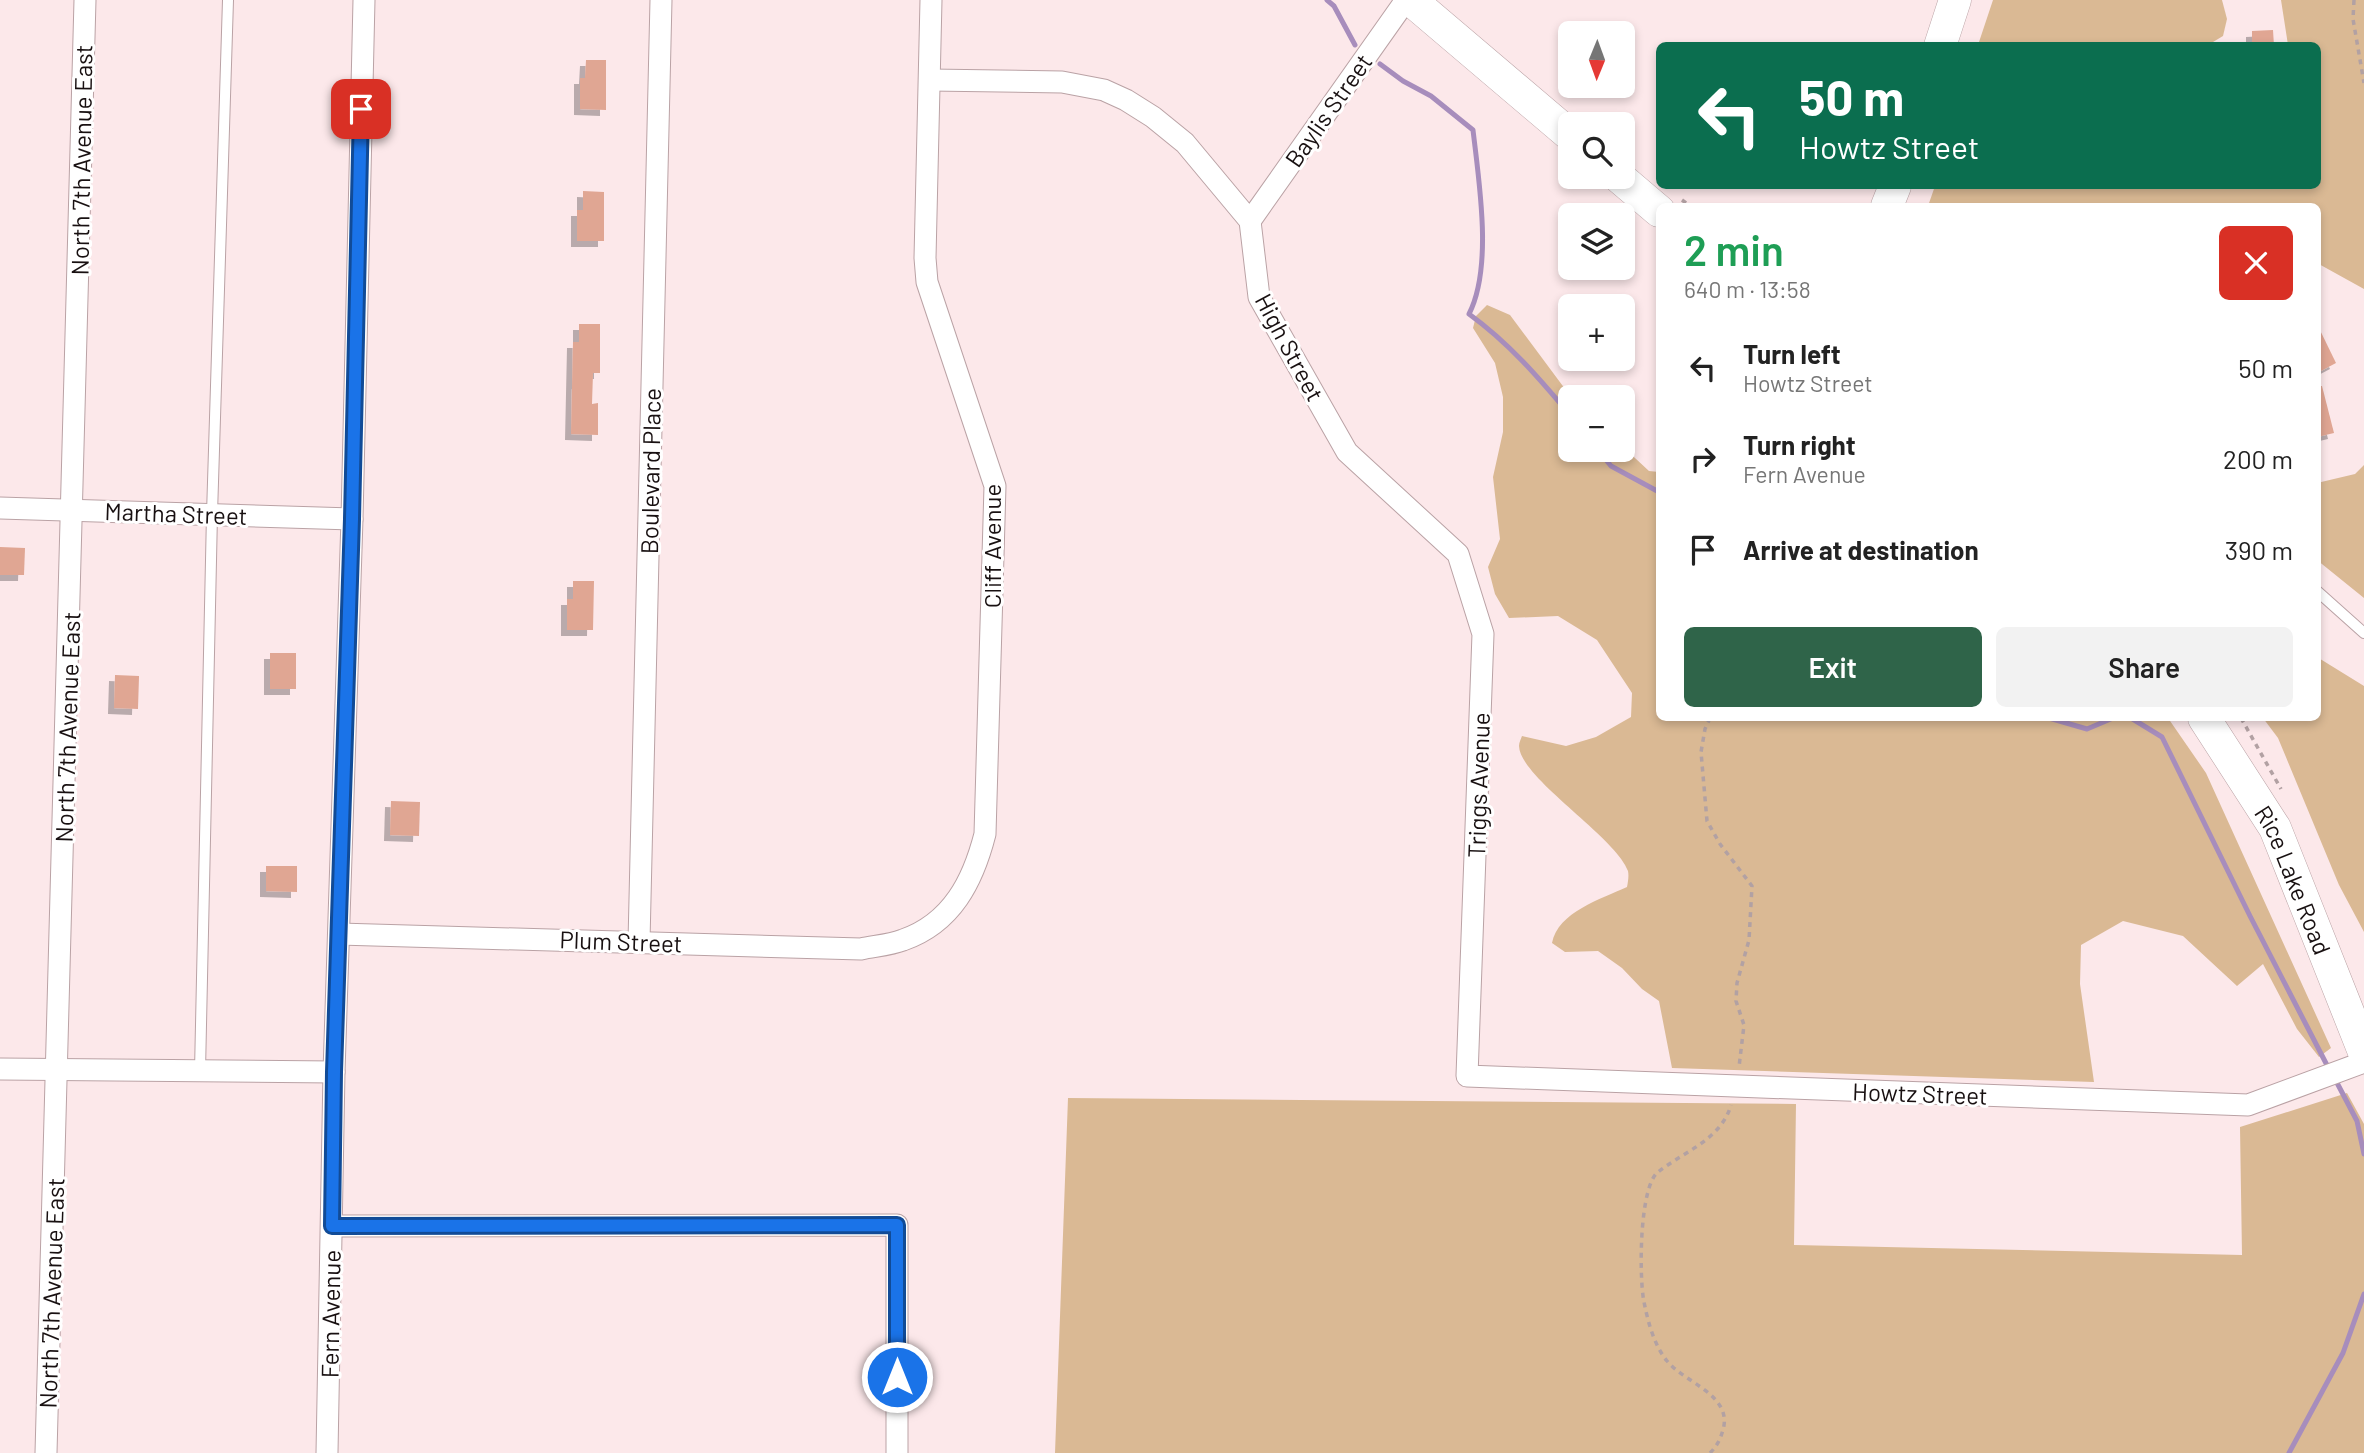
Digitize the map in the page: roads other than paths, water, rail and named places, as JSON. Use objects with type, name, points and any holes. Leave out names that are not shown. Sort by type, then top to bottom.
[{"type":"main road","points":[[1409,0],[1558,125]]},
{"type":"main road","points":[[1941,42],[1955,0]]},
{"type":"main road","points":[[1633,189],[1656,208]]},
{"type":"main road","name":"Rice Lake Road","points":[[2206,721],[2275,828],[2364,1052]]},
{"type":"street","name":"North 7th Avenue East","points":[[46,1453],[85,0]]},
{"type":"street","name":"Fern Avenue","points":[[327,1453],[334,1072],[352,519],[364,0]]},
{"type":"street","name":"Boulevard Place","points":[[639,942],[661,0]]},
{"type":"street","name":"Cliff Avenue","points":[[902,941],[943,918],[962,894],[977,865],[985,834],[995,486],[927,282],[925,258],[931,0]]},
{"type":"street","name":"Baylis Street","points":[[1250,221],[1409,0]]},
{"type":"street","points":[[930,80],[1062,82],[1104,90],[1144,111],[1185,143],[1250,221]]},
{"type":"street","name":"High Street","points":[[1250,221],[1259,297],[1347,452],[1417,517]]},
{"type":"street","name":"Martha Street","points":[[0,508],[352,519]]},
{"type":"street","name":"Triggs Avenue","points":[[1417,517],[1458,554],[1483,634],[1467,1076]]},
{"type":"street","name":"Plum Street","points":[[340,934],[861,949],[902,941]]},
{"type":"street","name":"Howtz Street","points":[[1467,1076],[2248,1105],[2364,1062]]},
{"type":"street","points":[[0,1069],[334,1072]]},
{"type":"street","points":[[332,1226],[897,1225],[897,1453]]},
{"type":"lane","points":[[200,1071],[212,514],[228,0]]},
{"type":"lane","points":[[2321,595],[2364,633]]},
{"type":"waterway","points":[[1327,0],[1334,6],[1355,45]]},
{"type":"waterway","points":[[1380,64],[1403,81],[1431,96],[1473,130],[1481,199],[1482,249],[1481,273],[1469,314],[1510,349],[1558,401]]},
{"type":"waterway","points":[[1608,462],[1656,490]]},
{"type":"waterway","points":[[2059,721],[2087,729],[2106,721]]},
{"type":"waterway","points":[[2136,721],[2162,737],[2330,1071]]},
{"type":"waterway","points":[[2335,1079],[2357,1121],[2364,1154]]},
{"type":"waterway","points":[[2289,1453],[2343,1353],[2364,1294]]}]
